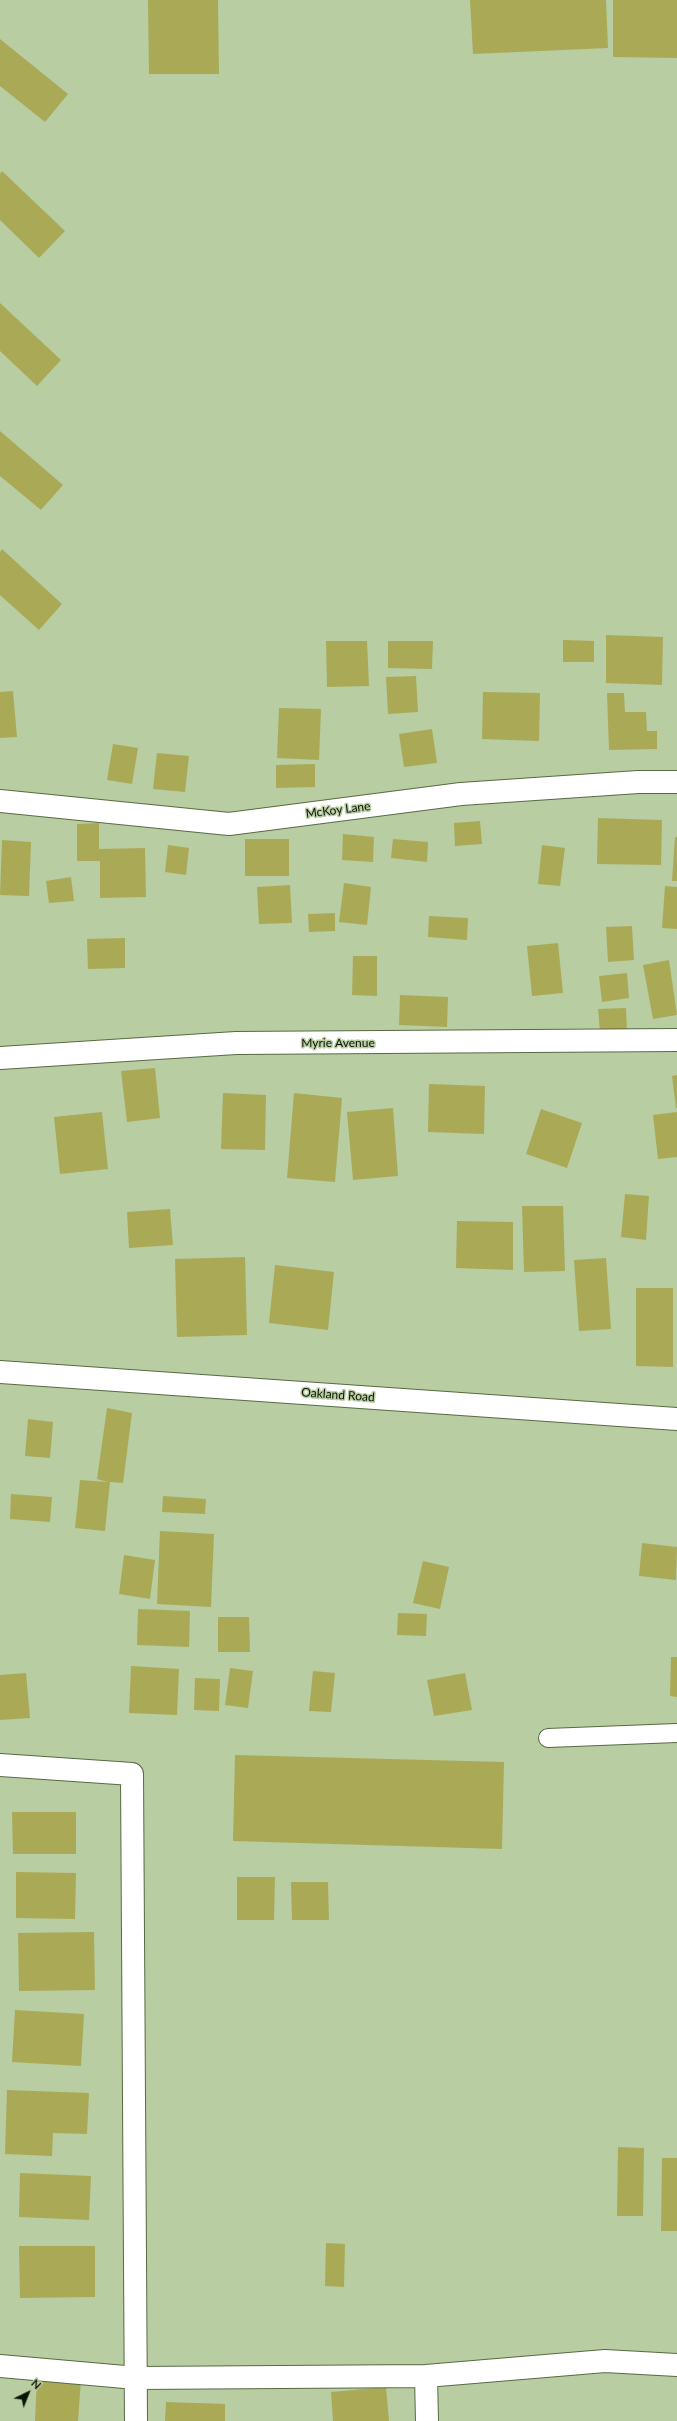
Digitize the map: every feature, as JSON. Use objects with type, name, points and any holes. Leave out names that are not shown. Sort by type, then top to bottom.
[{"type":"street","name":"McKoy Lane","points":[[0,802],[229,824],[461,794],[638,782],[677,782]]},
{"type":"street","name":"Myrie Avenue","points":[[0,1058],[236,1043],[677,1040]]},
{"type":"street","name":"Oakland Road","points":[[0,1372],[677,1419]]},
{"type":"street","points":[[0,1764],[132,1774],[136,2421]]},
{"type":"street","points":[[0,2366],[136,2378],[426,2376],[605,2361],[677,2365]]},
{"type":"street","points":[[426,2376],[427,2421]]},
{"type":"lane","points":[[548,1738],[677,1733]]},
{"type":"building","points":[[148,0],[218,0],[219,74],[149,74]]},
{"type":"building","points":[[470,0],[606,0],[608,48],[473,54]]},
{"type":"building","points":[[613,0],[677,0],[677,58],[613,57]]},
{"type":"building","points":[[0,39],[68,94],[45,122],[0,86]]},
{"type":"building","points":[[2,171],[65,231],[39,258],[0,220],[0,174]]},
{"type":"building","points":[[0,303],[61,360],[37,386],[0,351]]},
{"type":"building","points":[[0,431],[63,485],[41,510],[0,476]]},
{"type":"building","points":[[2,549],[62,604],[39,630],[0,595],[0,552]]},
{"type":"building","points":[[606,635],[663,637],[662,685],[606,683]]},
{"type":"building","points":[[563,640],[594,641],[594,662],[563,662]]},
{"type":"building","points":[[326,641],[367,641],[369,686],[327,687]]},
{"type":"building","points":[[388,641],[433,641],[432,669],[388,668]]},
{"type":"building","points":[[416,676],[418,712],[388,714],[386,677]]},
{"type":"building","points":[[13,691],[17,737],[0,738],[0,692]]},
{"type":"building","points":[[483,692],[540,693],[539,741],[482,739]]},
{"type":"building","points":[[607,693],[624,693],[625,712],[646,712],[647,731],[657,731],[657,749],[609,750]]},
{"type":"building","points":[[279,708],[321,709],[319,760],[277,758]]},
{"type":"building","points":[[432,729],[437,763],[404,767],[399,734]]},
{"type":"building","points":[[113,744],[138,748],[132,784],[107,780]]},
{"type":"building","points":[[157,753],[189,756],[185,792],[153,789]]},
{"type":"building","points":[[315,764],[315,787],[276,788],[276,765]]},
{"type":"building","points":[[598,818],[662,820],[661,865],[597,864]]},
{"type":"building","points":[[480,821],[482,844],[455,846],[454,823]]},
{"type":"building","points":[[99,823],[99,849],[145,848],[146,897],[100,898],[100,861],[77,861],[77,824]]},
{"type":"building","points":[[343,834],[374,837],[373,862],[342,860]]},
{"type":"building","points":[[675,837],[677,837],[677,881],[672,881]]},
{"type":"building","points":[[245,839],[289,839],[289,876],[245,876]]},
{"type":"building","points":[[393,839],[428,842],[427,862],[391,858]]},
{"type":"building","points":[[2,840],[31,842],[29,896],[0,895]]},
{"type":"building","points":[[168,845],[189,848],[186,875],[165,872]]},
{"type":"building","points":[[542,845],[565,848],[560,886],[538,884]]},
{"type":"building","points":[[71,877],[74,901],[49,903],[46,881]]},
{"type":"building","points":[[344,883],[371,887],[367,925],[339,922]]},
{"type":"building","points":[[290,885],[292,923],[259,924],[257,887]]},
{"type":"building","points":[[665,886],[677,887],[677,929],[662,928]]},
{"type":"building","points":[[335,913],[335,931],[309,932],[308,914]]},
{"type":"building","points":[[429,916],[468,918],[467,940],[428,937]]},
{"type":"building","points":[[632,926],[634,960],[608,962],[606,927]]},
{"type":"building","points":[[125,938],[125,968],[88,969],[87,939]]},
{"type":"building","points":[[558,943],[563,993],[532,996],[527,946]]},
{"type":"building","points":[[353,956],[377,956],[377,996],[352,995]]},
{"type":"building","points":[[669,960],[677,1015],[653,1019],[643,965]]},
{"type":"building","points":[[627,973],[629,998],[602,1002],[599,976]]},
{"type":"building","points":[[400,995],[448,997],[447,1027],[399,1025]]},
{"type":"building","points":[[626,1008],[627,1031],[600,1032],[598,1009]]},
{"type":"building","points":[[155,1068],[160,1118],[127,1122],[121,1071]]},
{"type":"building","points":[[677,1075],[677,1108],[676,1108],[672,1076]]},
{"type":"building","points":[[429,1084],[485,1086],[484,1134],[428,1132]]},
{"type":"building","points":[[223,1093],[266,1095],[265,1150],[221,1149]]},
{"type":"building","points":[[294,1093],[342,1098],[335,1182],[287,1178]]},
{"type":"building","points":[[393,1108],[398,1176],[353,1180],[347,1112]]},
{"type":"building","points":[[541,1109],[582,1123],[567,1168],[526,1154]]},
{"type":"building","points":[[102,1112],[108,1169],[60,1174],[54,1117]]},
{"type":"building","points":[[677,1112],[677,1157],[658,1159],[653,1115]]},
{"type":"building","points":[[625,1194],[649,1196],[646,1240],[621,1237]]},
{"type":"building","points":[[522,1206],[563,1206],[565,1271],[524,1272]]},
{"type":"building","points":[[170,1209],[173,1245],[129,1248],[127,1212]]},
{"type":"building","points":[[457,1221],[513,1222],[513,1270],[456,1268]]},
{"type":"building","points":[[245,1257],[247,1335],[177,1337],[175,1259]]},
{"type":"building","points":[[606,1258],[611,1329],[579,1331],[574,1260]]},
{"type":"building","points":[[275,1265],[334,1272],[328,1330],[269,1323]]},
{"type":"building","points":[[636,1288],[673,1288],[673,1367],[636,1366]]},
{"type":"building","points":[[107,1408],[132,1413],[123,1483],[110,1482],[105,1531],[75,1528],[80,1480],[108,1482],[97,1479]]},
{"type":"building","points":[[28,1419],[53,1422],[50,1458],[25,1456]]},
{"type":"building","points":[[11,1494],[52,1497],[50,1522],[10,1519]]},
{"type":"building","points":[[163,1496],[206,1499],[205,1514],[162,1512]]},
{"type":"building","points":[[160,1531],[214,1534],[211,1607],[157,1604]]},
{"type":"building","points":[[642,1543],[677,1547],[676,1580],[639,1576]]},
{"type":"building","points":[[124,1555],[155,1560],[150,1599],[119,1594]]},
{"type":"building","points":[[423,1561],[449,1567],[440,1609],[413,1603]]},
{"type":"building","points":[[138,1609],[190,1611],[189,1647],[137,1645]]},
{"type":"building","points":[[398,1613],[427,1614],[426,1636],[397,1635]]},
{"type":"building","points":[[218,1617],[249,1617],[250,1652],[218,1652]]},
{"type":"building","points":[[671,1657],[677,1657],[677,1697],[670,1696]]},
{"type":"building","points":[[131,1666],[179,1669],[177,1715],[129,1713]]},
{"type":"building","points":[[230,1668],[253,1671],[248,1708],[225,1705]]},
{"type":"building","points":[[313,1671],[335,1673],[331,1712],[309,1711]]},
{"type":"building","points":[[26,1673],[30,1718],[0,1720],[0,1675]]},
{"type":"building","points":[[465,1673],[472,1710],[434,1716],[427,1680]]},
{"type":"building","points":[[195,1678],[220,1679],[219,1711],[194,1710]]},
{"type":"building","points":[[235,1755],[504,1762],[502,1849],[233,1841]]},
{"type":"building","points":[[12,1812],[76,1812],[76,1854],[13,1854]]},
{"type":"building","points":[[16,1872],[76,1873],[75,1919],[16,1918]]},
{"type":"building","points":[[237,1877],[275,1877],[274,1920],[237,1920]]},
{"type":"building","points":[[291,1882],[328,1882],[329,1920],[292,1920]]},
{"type":"building","points":[[94,1932],[95,1990],[19,1991],[18,1933]]},
{"type":"building","points":[[15,2010],[84,2014],[81,2066],[12,2062]]},
{"type":"building","points":[[7,2090],[89,2093],[87,2134],[53,2133],[52,2156],[5,2154]]},
{"type":"building","points":[[618,2147],[644,2148],[643,2216],[617,2216]]},
{"type":"building","points":[[662,2158],[677,2158],[677,2231],[661,2231]]},
{"type":"building","points":[[20,2173],[91,2176],[89,2220],[19,2217]]},
{"type":"building","points":[[326,2243],[345,2244],[344,2287],[325,2286]]},
{"type":"building","points":[[19,2246],[95,2246],[95,2297],[20,2298]]},
{"type":"building","points":[[37,2378],[81,2380],[78,2421],[35,2421]]},
{"type":"building","points":[[386,2387],[389,2421],[333,2421],[331,2392]]},
{"type":"building","points":[[166,2402],[225,2404],[225,2421],[165,2421]]}]
